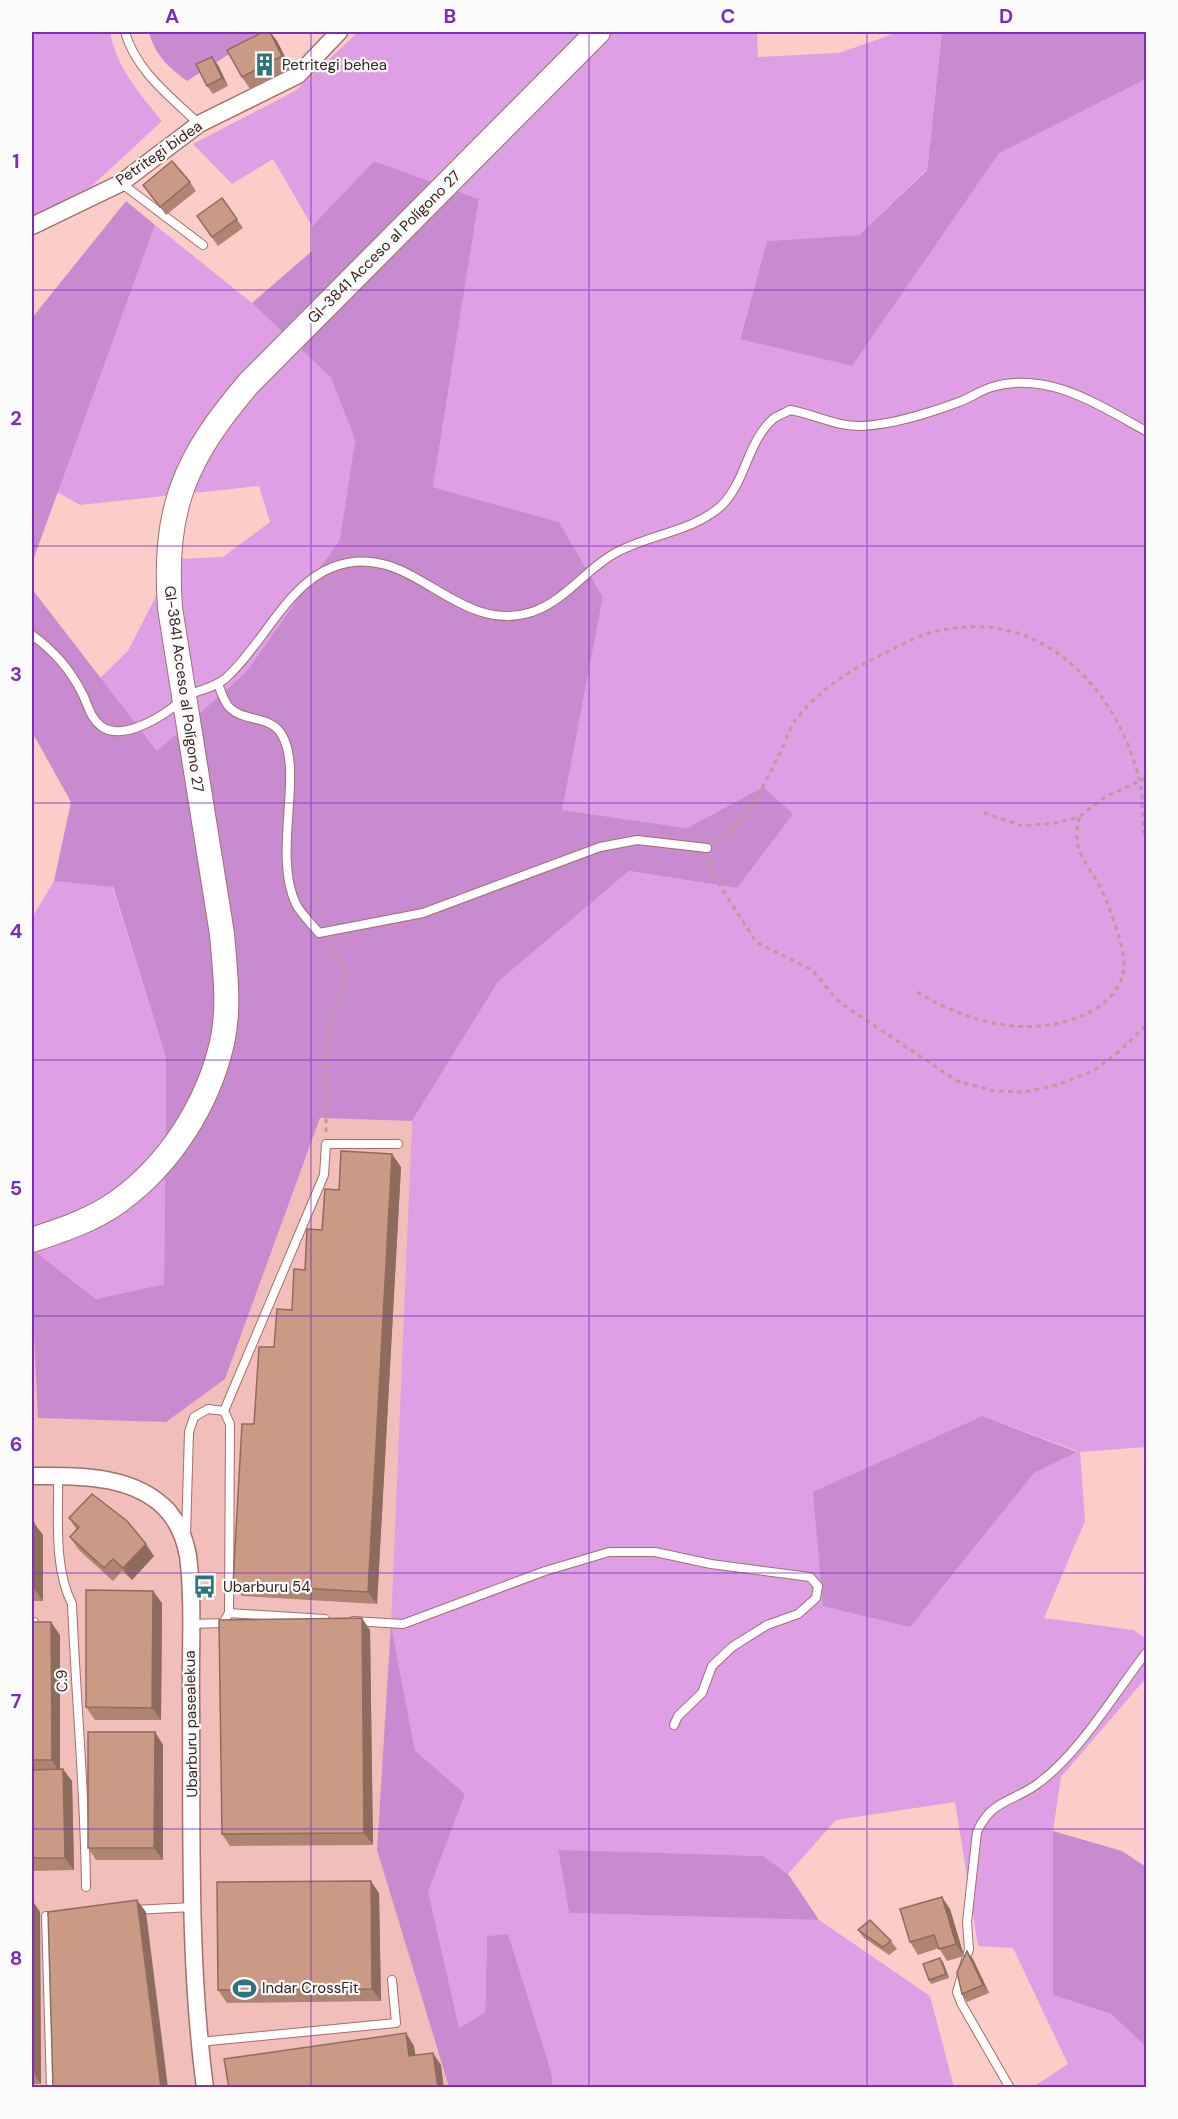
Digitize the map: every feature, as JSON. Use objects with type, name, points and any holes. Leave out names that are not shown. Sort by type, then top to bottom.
[{"type":"main road","name":"GI-3841 Acceso al Polígono 27","points":[[32,1240],[70,1228],[119,1201],[165,1158],[200,1106],[222,1042],[226,986],[222,934],[170,608],[168,551],[180,490],[195,456],[219,418],[249,383],[598,32]]},
{"type":"street","name":"Petritegi bidea","points":[[32,226],[121,183],[199,123],[298,75],[339,32]]},
{"type":"street","name":"Ubarburu pasealekua","points":[[32,1476],[106,1480],[140,1490],[168,1512],[185,1541],[190,1624],[194,1993],[205,2088]]},
{"type":"lane","points":[[125,32],[131,51],[144,70],[199,123]]},
{"type":"lane","points":[[121,183],[203,245]]},
{"type":"lane","points":[[32,635],[68,668],[92,715],[102,728],[119,731],[141,726],[173,708],[184,697],[218,684],[255,648],[286,604],[303,585],[331,568],[361,560],[387,563],[417,578],[443,596],[476,610],[504,616],[532,612],[558,599],[588,572],[619,551],[702,519],[721,505],[738,485],[759,438],[773,419],[790,410],[845,425],[863,426],[921,415],[992,387],[1020,383],[1052,386],[1083,397],[1146,430]]},
{"type":"lane","points":[[218,684],[228,707],[239,715],[264,720],[281,734],[289,759],[286,860],[296,904],[319,933],[423,913],[600,847],[637,840],[707,848]]},
{"type":"lane","points":[[190,1624],[223,1623],[229,1614],[230,1424],[224,1411],[324,1176],[326,1144],[398,1144]]},
{"type":"lane","points":[[185,1541],[189,1504],[189,1432],[194,1417],[208,1409],[224,1411]]},
{"type":"lane","name":"C.9","points":[[58,1476],[60,1567],[64,1588],[72,1604],[79,1759],[84,1788],[86,1887]]},
{"type":"lane","points":[[345,1620],[403,1624],[428,1612],[466,1602],[545,1571],[609,1552],[655,1552],[711,1564],[810,1577],[818,1586],[816,1598],[798,1614],[767,1624],[732,1647],[712,1665],[702,1693],[678,1716],[674,1725]]},
{"type":"lane","points":[[229,1614],[334,1620]]},
{"type":"lane","points":[[1010,2088],[961,2004],[957,1992],[969,1949],[967,1922],[977,1832],[983,1819],[995,1806],[1039,1784],[1060,1765],[1146,1653]]},
{"type":"lane","points":[[124,1911],[193,1907]]},
{"type":"lane","points":[[46,1916],[51,2088]]},
{"type":"lane","points":[[199,2042],[396,2023],[392,1980]]},
{"type":"path","points":[[1146,839],[1141,813],[1140,782],[1116,721],[1101,695],[1056,650],[1026,634],[991,626],[960,628],[920,636],[839,678],[794,722],[753,802],[730,833],[707,848],[712,873],[756,942],[812,970],[839,1002],[957,1082],[994,1091],[1024,1092],[1057,1085],[1093,1071],[1121,1050],[1146,1025]]},
{"type":"path","points":[[984,813],[1023,826],[1079,817],[1105,797],[1146,778]]},
{"type":"path","points":[[917,992],[946,1010],[989,1023],[1012,1026],[1042,1027],[1077,1019],[1104,1004],[1118,986],[1124,967],[1109,908],[1098,884],[1084,863],[1077,840],[1079,817]]},
{"type":"path","points":[[319,933],[338,956],[347,973],[330,1028],[326,1053],[326,1144]]},
{"type":"shaded area","points":[[32,32],[110,32],[123,68],[162,121],[92,186],[32,217]]},
{"type":"shaded area","points":[[149,32],[264,32],[187,81],[163,60]]},
{"type":"shaded area","points":[[358,32],[757,32],[758,57],[839,53],[899,32],[942,32],[927,169],[859,235],[767,241],[740,338],[852,366],[999,152],[1146,79],[1146,1447],[1080,1452],[1085,1521],[1044,1618],[1133,1630],[1146,1638],[1146,1678],[1061,1777],[1053,1831],[1053,1995],[1111,2014],[1146,2047],[1146,2087],[1033,2087],[1068,2064],[1013,1948],[978,1946],[955,1802],[836,1820],[788,1874],[763,1856],[558,1851],[569,1913],[819,1920],[930,1996],[954,2087],[553,2087],[551,2071],[508,1935],[487,1936],[485,2014],[459,2029],[427,1892],[464,1794],[415,1752],[391,1624],[412,1121],[498,982],[629,871],[737,888],[763,787],[687,828],[561,810],[603,597],[559,522],[433,487],[479,199],[374,161],[312,226],[273,159],[232,184],[193,144],[295,91]],"holes":[[[983,1416],[1077,1451],[1034,1473]]]},
{"type":"shaded area","points":[[942,32],[1146,32],[1146,79],[999,153],[852,366],[740,339],[767,241],[859,235],[927,170]]},
{"type":"shaded area","points":[[374,161],[479,199],[433,487],[559,522],[603,597],[562,810],[687,828],[763,787],[793,814],[737,888],[629,871],[498,982],[412,1121],[320,1118],[225,1379],[166,1422],[38,1418],[34,1334],[32,1333],[32,1249],[96,1299],[164,1284],[166,1058],[113,887],[54,881],[71,802],[32,732],[32,589],[157,751],[246,672],[340,540],[355,440],[331,378],[252,303],[312,251],[312,226]]},
{"type":"shaded area","points":[[126,201],[155,225],[32,563],[32,318]]},
{"type":"shaded area","points":[[155,225],[252,303],[331,378],[355,440],[341,540],[246,672],[157,751],[100,678],[128,651],[175,559],[223,557],[270,522],[259,486],[80,505],[57,492]]},
{"type":"shaded area","points":[[54,881],[112,886],[166,1058],[164,1284],[96,1299],[32,1249],[32,918]]},
{"type":"shaded area","points":[[320,1118],[412,1121],[391,1624],[377,1850],[449,2087],[32,2088],[32,1333],[225,1378]]},
{"type":"shaded area","points":[[983,1416],[1077,1452],[1034,1473],[910,1627],[823,1606],[813,1492]]},
{"type":"shaded area","points":[[391,1624],[415,1751],[465,1794],[428,1892],[459,2028],[485,2013],[487,1936],[508,1934],[551,2071],[553,2087],[449,2087],[377,1850]]},
{"type":"shaded area","points":[[1053,1831],[1122,1851],[1146,1867],[1146,2047],[1111,2014],[1053,1995]]},
{"type":"shaded area","points":[[558,1850],[763,1856],[788,1874],[819,1920],[569,1913]]},
{"type":"building","points":[[263,32],[270,32],[282,56],[242,77],[227,50]]},
{"type":"building","points":[[212,57],[222,78],[207,86],[196,64]]},
{"type":"building","points":[[172,161],[190,182],[160,207],[143,185]]},
{"type":"building","points":[[222,198],[237,219],[212,237],[197,216]]},
{"type":"building","points":[[341,1151],[392,1154],[368,1592],[233,1584],[242,1424],[254,1424],[259,1347],[274,1347],[277,1309],[292,1310],[294,1269],[305,1270],[307,1229],[322,1230],[325,1189],[339,1190]]},
{"type":"building","points":[[92,1494],[127,1521],[146,1544],[123,1568],[113,1559],[104,1568],[70,1537],[79,1527],[69,1518]]},
{"type":"building","points":[[32,1523],[34,1523],[34,1589],[32,1589]]},
{"type":"building","points":[[86,1590],[153,1591],[152,1708],[86,1707]]},
{"type":"building","points":[[362,1618],[364,1833],[222,1834],[219,1620]]},
{"type":"building","points":[[32,1622],[51,1622],[52,1760],[32,1760]]},
{"type":"building","points":[[88,1732],[155,1732],[154,1848],[88,1848]]},
{"type":"building","points":[[63,1769],[65,1858],[32,1858],[32,1770]]},
{"type":"building","points":[[371,1881],[372,1989],[218,1990],[217,1882]]},
{"type":"building","points":[[942,1897],[956,1944],[939,1949],[934,1935],[910,1942],[900,1909]]},
{"type":"building","points":[[137,1900],[161,2088],[53,2088],[48,1912]]},
{"type":"building","points":[[870,1920],[891,1941],[883,1947],[858,1930]]},
{"type":"building","points":[[967,1951],[983,1985],[962,1994],[957,1972]]},
{"type":"building","points":[[940,1958],[946,1974],[929,1980],[923,1964]]},
{"type":"building","points":[[406,2033],[409,2056],[433,2053],[438,2088],[229,2088],[224,2059]]},
{"type":"place","name":"Petritegi behea","points":[[264,65]]},
{"type":"place","name":"Ubarburu 54","points":[[205,1587]]},
{"type":"place","name":"Indar CrossFit","points":[[244,1988]]}]
